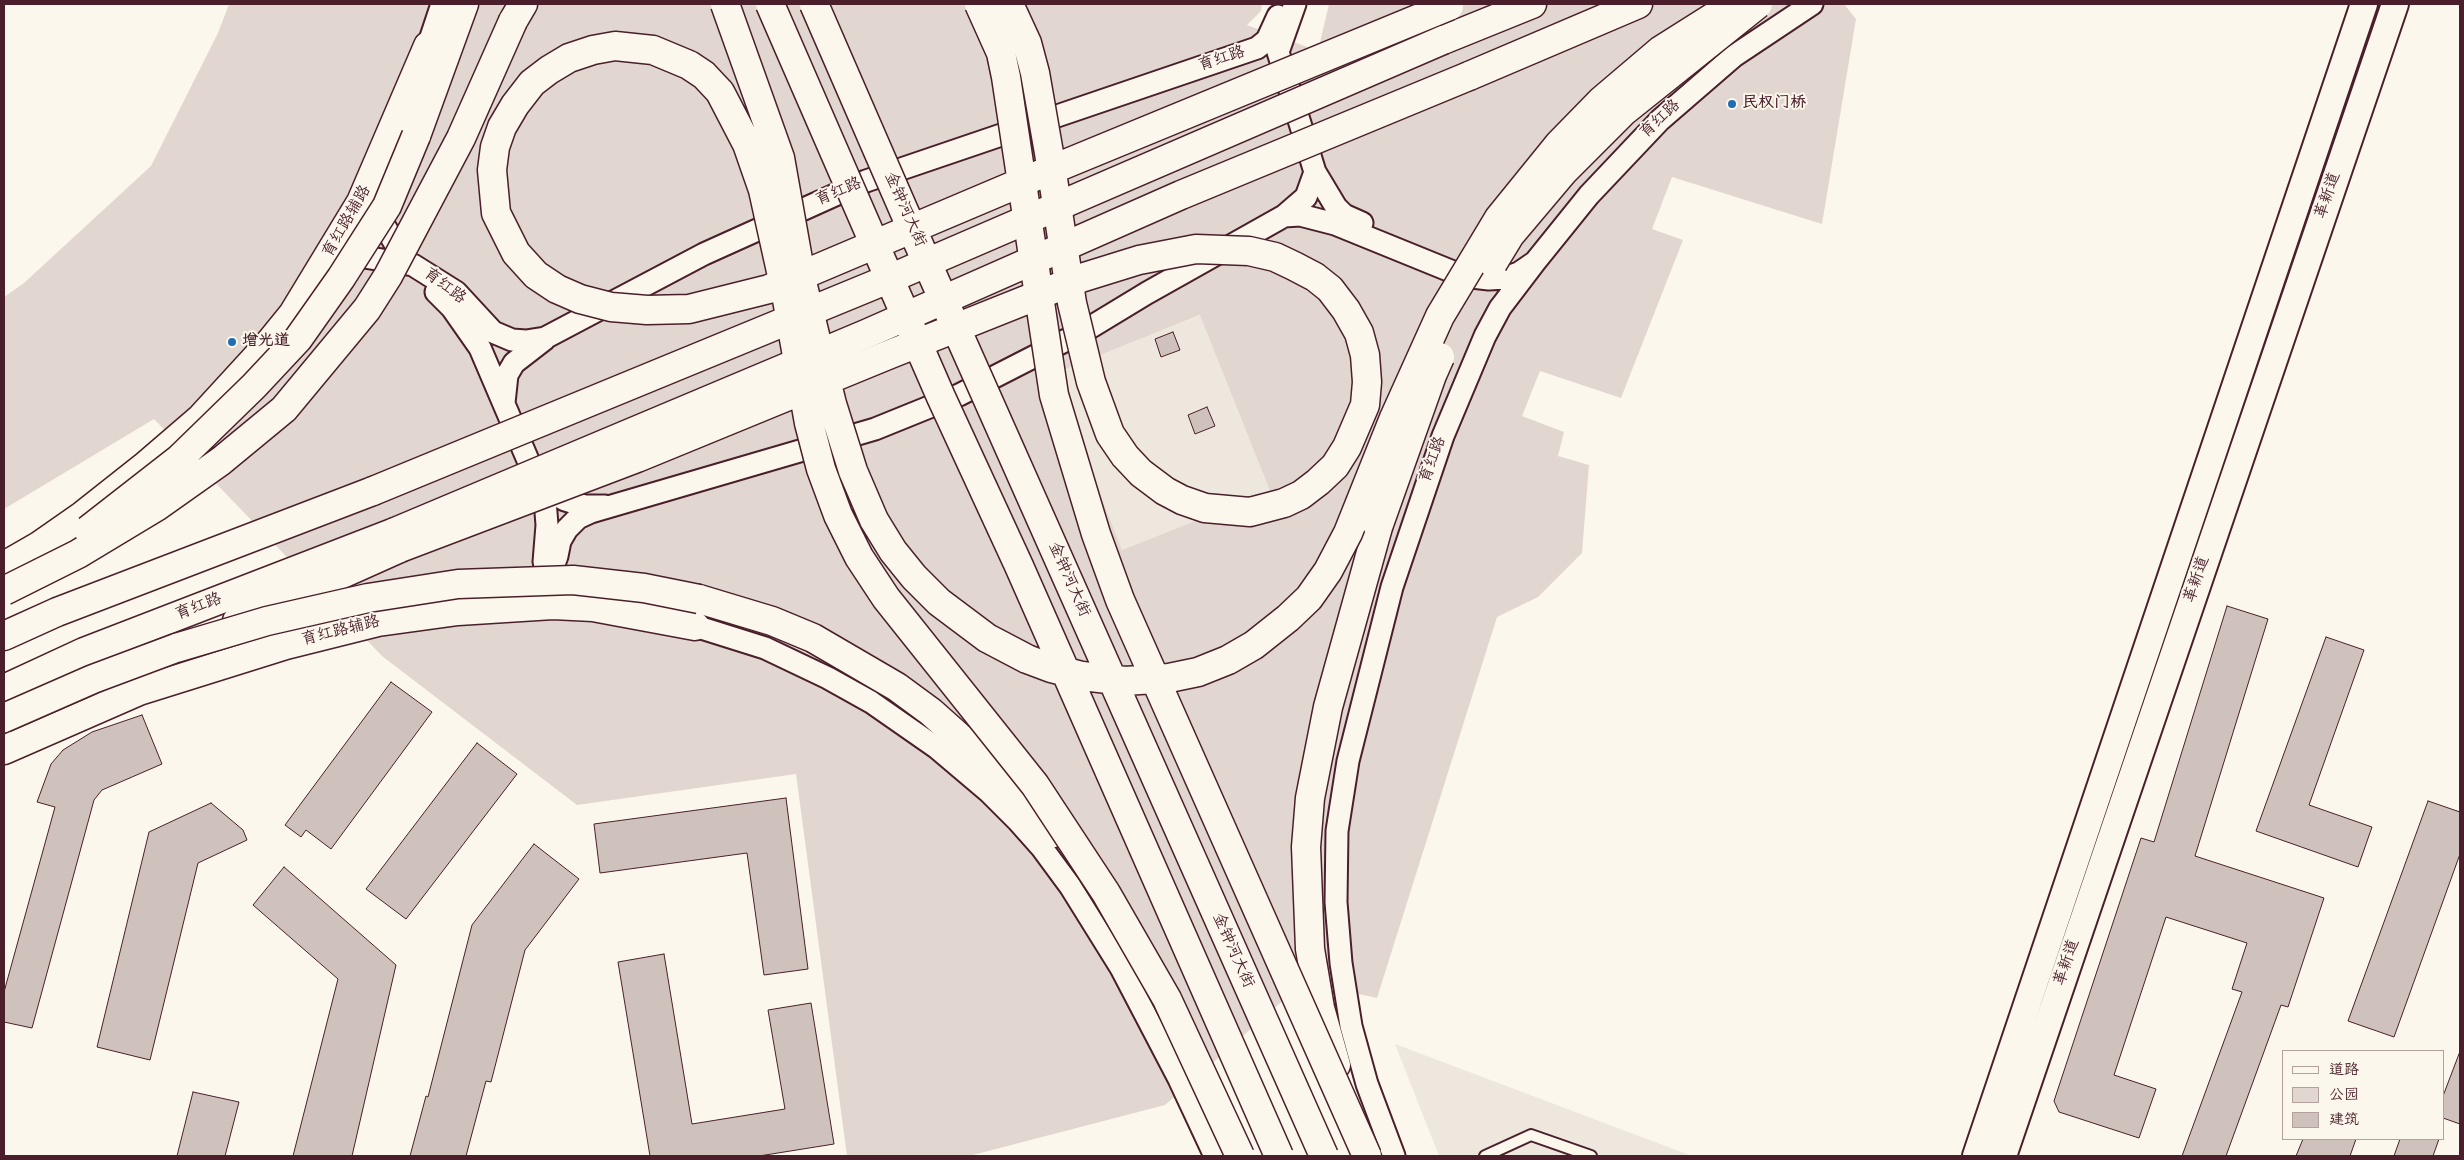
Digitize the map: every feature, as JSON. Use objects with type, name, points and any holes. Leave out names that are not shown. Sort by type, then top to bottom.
[{"type":"main road","points":[[4,582],[75,540],[179,460],[254,386],[298,339],[342,278],[387,206],[416,136],[464,4]]},
{"type":"main road","points":[[4,591],[78,554],[156,507],[221,462],[284,409],[367,309],[388,276],[461,138],[522,4]]},
{"type":"main road","points":[[725,4],[780,158],[802,282],[832,404],[853,472],[874,520],[893,551],[914,577],[939,602],[987,638],[1027,660],[1051,668],[1082,676],[1125,682],[1169,678],[1198,672],[1228,660],[1254,645],[1309,598],[1328,571],[1348,534],[1394,418],[1440,316],[1499,218],[1560,144],[1601,101],[1661,50],[1734,4]]},
{"type":"main road","points":[[770,4],[941,397],[1022,575],[1279,1156]]},
{"type":"main road","name":"金钟河大街","points":[[814,4],[904,211],[1324,1156]]},
{"type":"main road","points":[[979,4],[1001,53],[1019,154],[1054,395],[1096,534],[1120,600],[1364,1152]]},
{"type":"main road","points":[[4,718],[93,679],[176,648],[400,548],[638,458],[879,359],[1054,289],[1063,285],[1072,281],[1167,254],[1214,249],[1249,251],[1274,257],[1315,277],[1330,289],[1346,310],[1359,333],[1365,355],[1367,382],[1365,404],[1347,447],[1335,466],[1301,495],[1268,508],[1250,512],[1230,512],[1204,508],[1164,491],[1141,474],[1125,456],[1110,434],[1091,382],[1072,303],[1069,284],[1068,275],[1049,153],[1035,73],[1027,43],[1009,4]]},
{"type":"main road","points":[[1240,1156],[1167,999],[1106,893],[1035,785],[886,598],[859,556],[838,515],[820,469],[809,423],[786,294],[784,285],[782,275],[780,266],[778,256],[769,219],[763,190],[748,144],[720,92],[696,70],[669,56],[643,48],[615,46],[569,58],[549,70],[526,90],[502,127],[495,147],[492,170],[493,199],[496,213],[516,253],[536,275],[580,300],[647,310],[689,309],[777,286],[785,282],[818,268],[1041,174],[1455,4]]},
{"type":"main road","points":[[4,636],[57,612],[373,491],[903,273],[1184,150],[1532,4]]},
{"type":"main road","name":"育红路","points":[[4,689],[84,652],[404,528],[866,334],[1181,195],[1470,76],[1638,4]]},
{"type":"main road","points":[[1364,1152],[1320,1008],[1310,949],[1306,847],[1310,798],[1328,707],[1378,527],[1432,375],[1465,308],[1510,235],[1564,171],[1623,112],[1758,4]]},
{"type":"main road","name":"育红路辅路","points":[[4,566],[39,546],[82,516],[144,467],[201,418],[267,346],[293,314],[361,202],[428,46]]},
{"type":"main road","points":[[176,648],[267,621],[368,598],[458,584],[573,580],[644,588],[700,599],[772,621],[813,638],[898,687],[931,712],[1023,794],[1106,893]]},
{"type":"main road","name":"育红路辅路","points":[[4,750],[139,692],[286,645],[378,622],[511,606],[568,606],[593,607],[694,626]]},
{"type":"street","points":[[428,46],[442,4]]},
{"type":"street","name":"育红路","points":[[313,281],[329,268],[341,262],[364,257],[407,264],[435,277],[456,292],[493,332],[512,340],[526,342],[546,338],[704,254],[800,209],[866,181],[1248,52],[1267,40],[1277,20],[1282,4]]},
{"type":"street","name":"育红路","points":[[1295,4],[1278,52],[1315,172],[1336,207],[1344,215],[1439,253],[1466,266],[1487,292],[1491,310],[1489,328]]},
{"type":"street","name":"育红路","points":[[1394,1156],[1367,1084],[1351,1026],[1341,963],[1336,902],[1337,831],[1350,752],[1392,587],[1417,510],[1460,392],[1489,328],[1500,308],[1534,262],[1589,195],[1660,120],[1734,56],[1812,4]]},
{"type":"street","name":"革新道","points":[[1976,1156],[2364,4]]},
{"type":"street","name":"革新道","points":[[2003,1156],[2395,4]]},
{"type":"street","points":[[1248,52],[1273,56],[1281,64]]},
{"type":"street","name":"育红路","points":[[376,170],[374,188],[376,202],[384,225],[407,264],[440,294],[480,348],[538,484],[548,512],[544,582]]},
{"type":"street","points":[[511,606],[533,596],[544,582],[555,564],[560,542],[567,529],[578,518],[610,506],[874,429],[959,395],[1086,330],[1147,293],[1284,216],[1306,197],[1315,172]]},
{"type":"street","name":"育红路","points":[[1284,216],[1300,215],[1335,224],[1463,276],[1505,278],[1519,273],[1534,262]]},
{"type":"street","points":[[504,404],[507,375],[514,363],[546,338]]},
{"type":"street","points":[[538,484],[565,500],[585,506],[610,506]]},
{"type":"street","points":[[544,582],[551,594],[568,606]]},
{"type":"street","points":[[694,626],[765,648],[828,678],[871,702],[937,748],[983,786],[1018,821],[1042,848],[1070,886],[1121,968],[1179,1078],[1215,1156]]},
{"type":"lane","points":[[1485,1156],[1530,1135],[1591,1156]]},
{"type":"shaded area","points":[[1201,315],[1270,491],[1122,550],[1052,374]]},
{"type":"shaded area","points":[[1395,1044],[1692,1156],[1439,1156]]},
{"type":"green space","points":[[229,4],[1262,4],[1261,11],[1247,25],[1318,51],[1329,4],[1844,4],[1856,19],[1822,224],[1672,177],[1652,229],[1683,240],[1621,398],[1540,371],[1522,416],[1564,432],[1558,456],[1589,465],[1582,553],[1538,597],[1497,617],[1377,998],[1304,982],[1165,1105],[969,1156],[847,1156],[796,774],[577,805],[382,656],[154,419],[4,509],[4,297],[24,283],[151,166],[218,33]],"holes":[[[1200,315],[1270,491],[1122,550],[1053,374]]]},
{"type":"building","points":[[1173,332],[1180,350],[1161,357],[1155,339]]},
{"type":"building","points":[[1207,407],[1215,426],[1195,434],[1188,415]]},
{"type":"building","points":[[2227,606],[2268,619],[2195,856],[2324,898],[2288,1007],[2281,1005],[2226,1156],[2182,1156],[2242,992],[2232,989],[2247,943],[2166,917],[2114,1075],[2156,1089],[2139,1138],[2059,1112],[2054,1101],[2141,838],[2154,842]]},
{"type":"building","points":[[2326,637],[2364,650],[2309,805],[2372,827],[2358,867],[2256,831]]},
{"type":"building","points":[[391,682],[432,712],[331,849],[306,830],[301,837],[285,825]]},
{"type":"building","points":[[142,715],[162,764],[102,790],[94,800],[32,1028],[4,1022],[4,992],[55,807],[37,802],[51,764],[63,750],[92,732]]},
{"type":"building","points":[[477,743],[517,774],[406,919],[366,889]]},
{"type":"building","points":[[786,798],[808,969],[764,975],[747,853],[600,873],[594,824]]},
{"type":"building","points":[[2428,801],[2460,812],[2460,854],[2394,1037],[2348,1021]]},
{"type":"building","points":[[211,803],[243,830],[247,840],[198,863],[150,1060],[97,1047],[149,832]]},
{"type":"building","points":[[534,844],[579,879],[525,950],[491,1082],[486,1081],[466,1156],[410,1156],[426,1096],[428,1097],[472,925]]},
{"type":"building","points":[[284,867],[396,965],[352,1156],[293,1156],[338,979],[253,905]]},
{"type":"building","points":[[664,954],[692,1124],[785,1109],[768,1010],[811,1003],[834,1144],[759,1156],[650,1156],[618,962]]},
{"type":"building","points":[[2460,1054],[2460,1124],[2444,1118],[2444,1093]]},
{"type":"building","points":[[193,1092],[239,1102],[225,1156],[177,1156]]},
{"type":"building","points":[[2303,1140],[2356,1140],[2350,1156],[2296,1156]]},
{"type":"building","points":[[2400,1140],[2439,1140],[2433,1156],[2394,1156]]},
{"type":"place","name":"民权门桥","points":[[1732,104]]},
{"type":"place","name":"增光道","points":[[232,342]]}]
